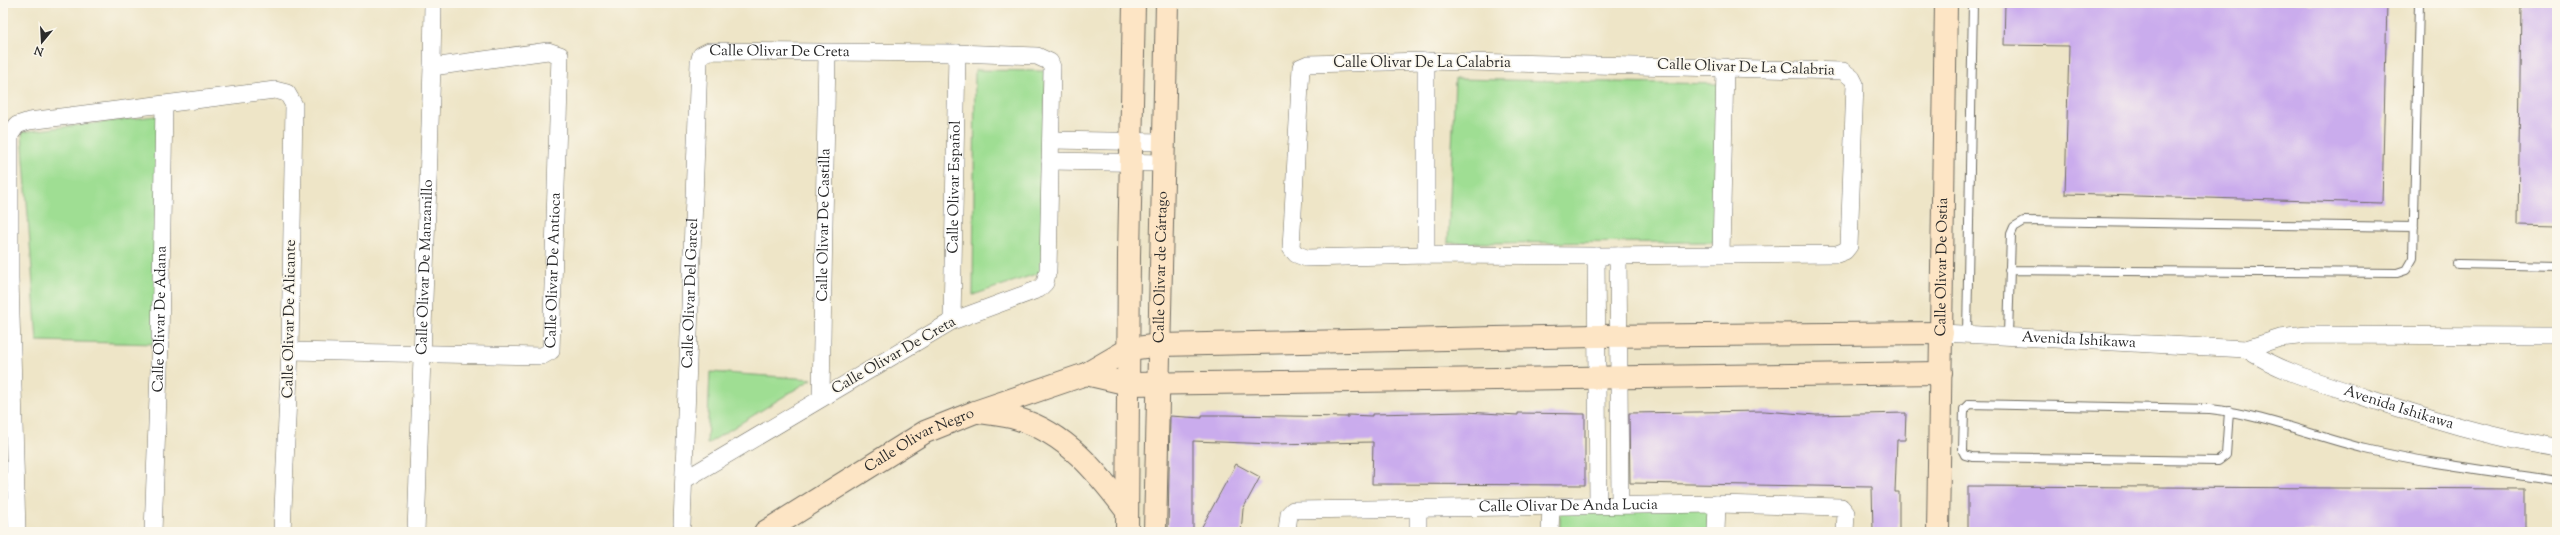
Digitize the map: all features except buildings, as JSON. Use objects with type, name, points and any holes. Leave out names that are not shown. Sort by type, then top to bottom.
[{"type":"street","name":"Calle Olivar De Manzanillo","points":[[416,532],[423,355],[433,3]]},
{"type":"street","points":[[1127,532],[1126,510],[1134,3]]},
{"type":"street","name":"Calle Olivar de Cártago","points":[[1155,532],[1160,382],[1167,3]]},
{"type":"street","name":"Calle Olivar De Ostia","points":[[1938,532],[1946,3]]},
{"type":"street","name":"Calle Olivar De Antioca","points":[[290,351],[423,355],[542,356],[551,351],[553,339],[560,55],[548,51],[432,67]]},
{"type":"street","name":"Calle Olivar De Creta","points":[[684,480],[821,397],[952,321],[1040,289],[1045,283],[1048,270],[1050,161],[1052,140],[1052,67],[1050,62],[1037,56],[957,53],[709,51],[701,55],[699,62]]},
{"type":"street","name":"Calle Olivar De Castilla","points":[[821,397],[827,53]]},
{"type":"street","name":"Calle Olivar Español","points":[[952,321],[957,53]]},
{"type":"street","points":[[1426,61],[1426,255]]},
{"type":"street","name":"Calle Olivar De La Calabria","points":[[1426,61],[1835,69],[1852,78],[1855,84],[1849,246],[1845,251],[1837,254],[1618,256],[1426,255],[1306,258],[1296,254],[1292,248],[1301,68],[1308,64],[1426,61]]},
{"type":"street","name":"Calle Olivar Del Garcel","points":[[682,524],[699,62]]},
{"type":"street","points":[[1721,254],[1725,67]]},
{"type":"street","name":"Calle Olivar De Alicante","points":[[164,105],[275,90],[287,93],[294,105],[290,351],[282,532]]},
{"type":"street","points":[[17,532],[6,279],[8,146],[10,135],[17,125],[29,121],[164,105]]},
{"type":"street","name":"Calle Olivar De Adana","points":[[152,532],[160,343],[164,105]]},
{"type":"street","points":[[1052,140],[1131,152],[1165,153]]},
{"type":"street","points":[[1050,161],[1131,152]]},
{"type":"street","points":[[1596,256],[1598,505]]},
{"type":"street","points":[[1618,256],[1620,505]]},
{"type":"street","points":[[1129,349],[1160,345],[1596,336],[1942,333]]},
{"type":"street","name":"Avenida Ishikawa","points":[[1942,333],[2246,349],[2280,338],[2307,335],[2557,336]]},
{"type":"street","name":"Calle Olivar Negro","points":[[765,532],[925,432],[975,412],[1086,374],[1129,349]]},
{"type":"street","name":"Avenida Ishikawa","points":[[2246,349],[2260,358],[2288,370],[2449,424],[2526,444],[2557,448]]},
{"type":"street","points":[[1086,374],[1129,384],[1160,382],[1941,374]]},
{"type":"street","points":[[975,412],[1017,419],[1046,430],[1074,450],[1095,471],[1126,510]]},
{"type":"street","points":[[1716,532],[1717,504]]},
{"type":"street","name":"Calle Olivar De Anda Lucia","points":[[1288,532],[1289,514],[1293,510],[1418,509],[1551,505],[1717,504],[1841,507],[1846,513],[1845,532]]},
{"type":"street","points":[[1550,532],[1551,505]]},
{"type":"street","points":[[1418,509],[1418,532]]},
{"type":"lane","points":[[1973,3],[1975,334]]},
{"type":"lane","points":[[2009,270],[2397,273],[2406,270],[2411,265],[2414,227],[2419,3]]},
{"type":"lane","points":[[2008,336],[2011,234],[2014,227],[2024,221],[2414,227]]},
{"type":"lane","points":[[2458,264],[2557,266]]},
{"type":"lane","points":[[2229,411],[2226,455],[2218,461],[1968,457],[1963,451],[1964,409],[1970,404],[2229,411],[2258,416],[2364,448],[2400,456],[2557,481]]},
{"type":"green space","points":[[975,70],[1046,71],[1042,272],[973,295]]},
{"type":"green space","points":[[1455,79],[1720,84],[1716,242],[1448,243]]},
{"type":"green space","points":[[163,115],[159,344],[37,341],[22,132]]},
{"type":"green space","points":[[710,372],[812,379],[707,444]]},
{"type":"green space","points":[[1716,504],[1716,532],[1560,532],[1560,506]]}]
